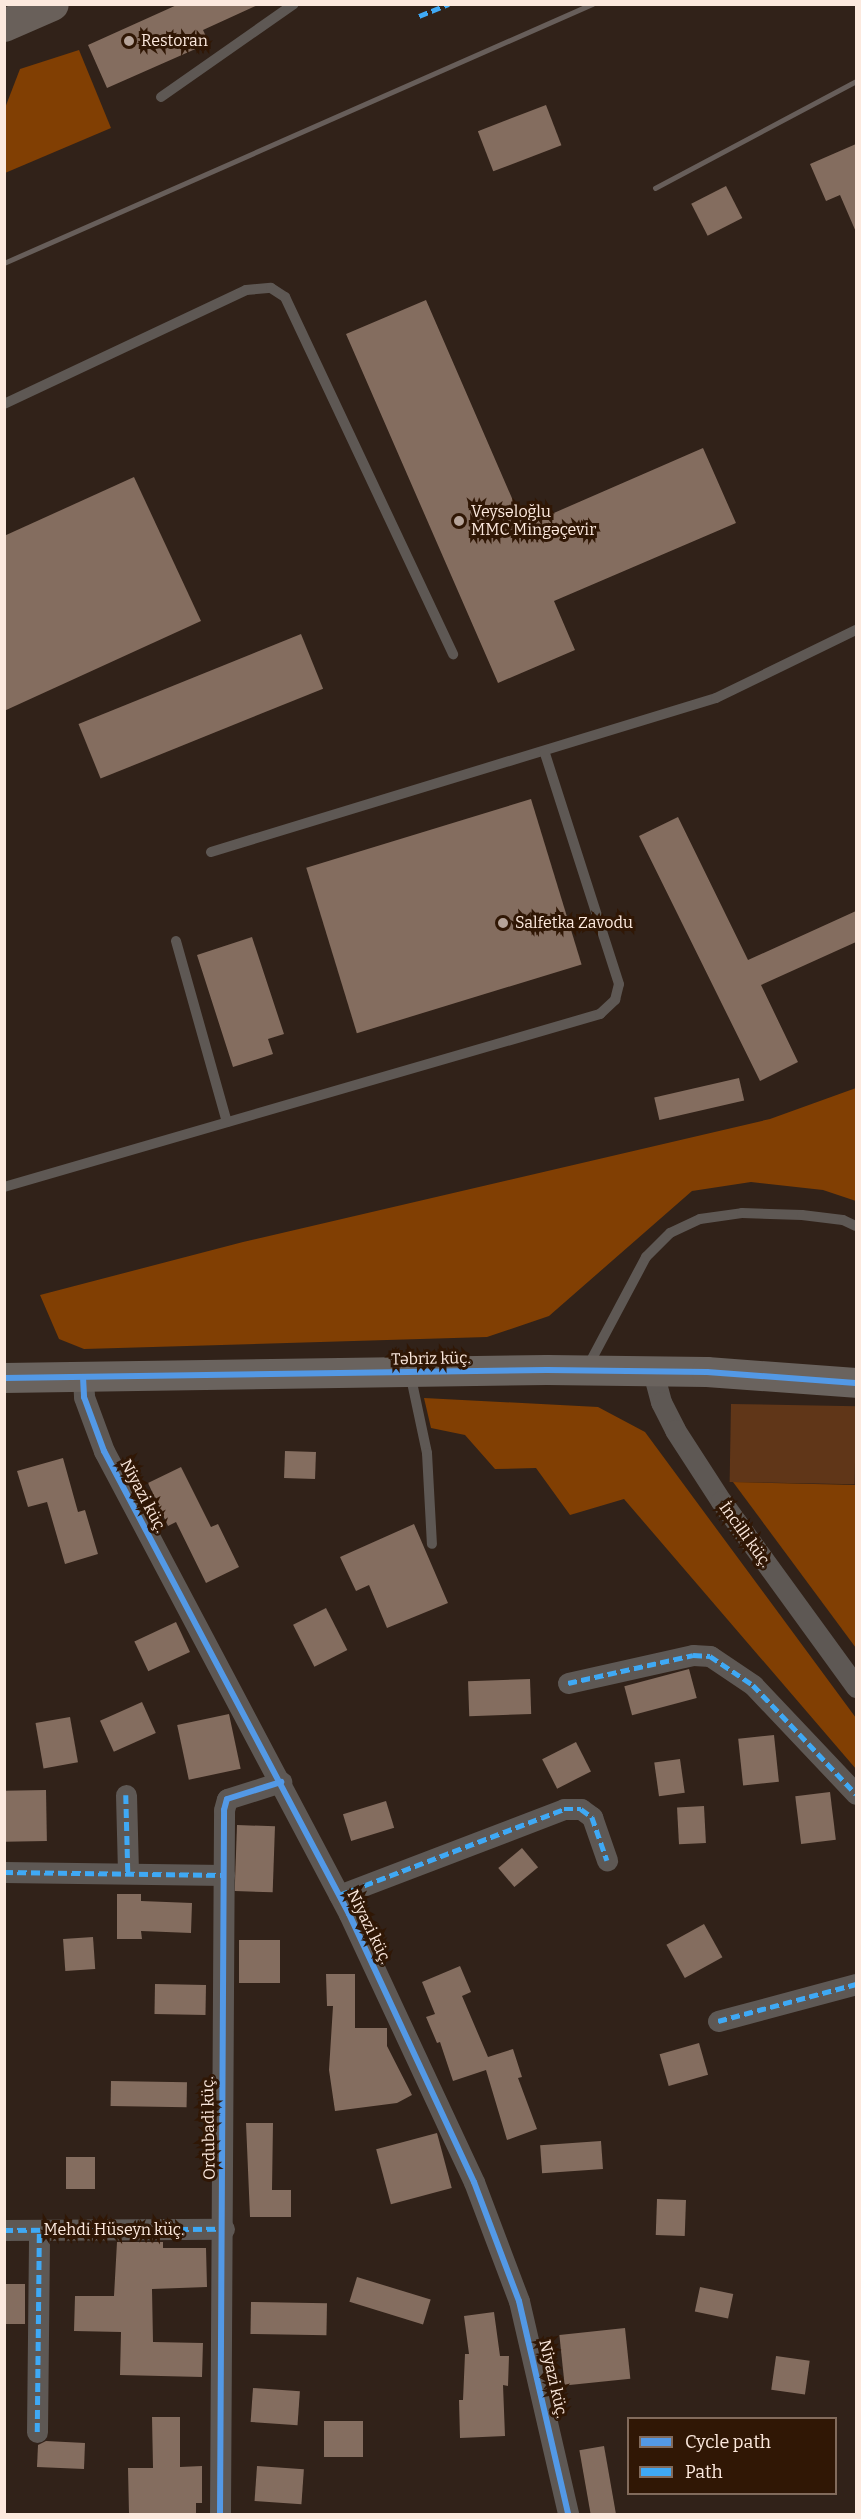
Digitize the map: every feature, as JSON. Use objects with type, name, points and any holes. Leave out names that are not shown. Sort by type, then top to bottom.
[{"type":"main road","points":[[4,25],[52,4]]},
{"type":"street","name":"Təbriz küç.","points":[[4,1378],[585,1371],[782,1375],[856,1383]]},
{"type":"street","name":"İncilli küç.","points":[[653,1372],[661,1402],[709,1483],[856,1687]]},
{"type":"street","name":"Niyazi küç.","points":[[83,1377],[91,1425],[339,1895],[474,2182],[519,2301],[568,2514]]},
{"type":"street","points":[[568,1683],[693,1655],[710,1656],[753,1685],[856,1794]]},
{"type":"street","name":"Ordubadi küç.","points":[[220,2514],[224,2229],[221,1926],[227,1799],[281,1782]]},
{"type":"street","points":[[126,1795],[128,1873]]},
{"type":"street","points":[[339,1895],[564,1809],[581,1809],[592,1817],[607,1860]]},
{"type":"street","points":[[4,1872],[224,1875]]},
{"type":"street","points":[[718,2020],[856,1984]]},
{"type":"street","name":"Mehdi Hüseyn küç.","points":[[4,2230],[224,2229]]},
{"type":"street","points":[[37,2432],[39,2230]]},
{"type":"lane","points":[[161,97],[294,4]]},
{"type":"lane","points":[[4,404],[246,290],[271,288],[285,297],[453,654]]},
{"type":"lane","points":[[211,852],[545,753],[716,698],[856,630]]},
{"type":"lane","points":[[4,1187],[600,1014],[615,1000],[619,984],[545,753]]},
{"type":"lane","points":[[176,941],[226,1122]]},
{"type":"lane","points":[[585,1371],[646,1257],[669,1233],[700,1219],[742,1212],[843,1220],[856,1226]]},
{"type":"lane","points":[[410,1373],[427,1453],[432,1544]]},
{"type":"shaded area","points":[[79,50],[111,128],[5,173],[5,108],[20,69]]},
{"type":"shaded area","points":[[856,1088],[856,1201],[823,1190],[751,1182],[692,1191],[549,1316],[487,1337],[84,1349],[59,1339],[40,1295],[243,1242],[770,1119]]},
{"type":"shaded area","points":[[424,1398],[598,1407],[645,1432],[856,1718],[856,1769],[624,1499],[570,1515],[536,1468],[495,1469],[465,1435],[431,1428]]},
{"type":"shaded area","points":[[731,1404],[856,1406],[855,1484],[730,1482]]},
{"type":"shaded area","points":[[733,1482],[856,1485],[856,1648]]},
{"type":"building","points":[[179,4],[260,4],[203,30],[209,43],[107,88],[88,45]]},
{"type":"building","points":[[546,105],[561,145],[493,171],[478,131]]},
{"type":"building","points":[[856,144],[856,232],[840,195],[826,201],[810,164]]},
{"type":"building","points":[[726,186],[742,218],[708,236],[691,204]]},
{"type":"building","points":[[426,300],[524,526],[703,448],[736,523],[554,601],[575,650],[498,683],[346,334]]},
{"type":"building","points":[[134,477],[201,621],[4,711],[4,536]]},
{"type":"building","points":[[301,634],[323,689],[101,779],[78,724]]},
{"type":"building","points":[[531,799],[582,964],[357,1033],[306,868]]},
{"type":"building","points":[[678,817],[748,960],[856,911],[856,942],[761,985],[798,1062],[760,1081],[639,836]]},
{"type":"building","points":[[252,937],[284,1034],[268,1039],[273,1054],[233,1067],[197,955]]},
{"type":"building","points":[[739,1078],[744,1100],[659,1120],[654,1098]]},
{"type":"building","points":[[285,1451],[316,1452],[315,1479],[284,1478]]},
{"type":"building","points":[[63,1458],[78,1512],[85,1510],[98,1554],[65,1564],[47,1502],[28,1507],[17,1471]]},
{"type":"building","points":[[181,1467],[211,1527],[218,1524],[239,1567],[206,1583],[176,1522],[168,1526],[148,1483]]},
{"type":"building","points":[[414,1524],[448,1603],[387,1628],[369,1585],[356,1591],[340,1557]]},
{"type":"building","points":[[326,1608],[347,1650],[314,1667],[293,1625]]},
{"type":"building","points":[[176,1622],[190,1652],[148,1671],[134,1641]]},
{"type":"building","points":[[689,1669],[697,1698],[632,1715],[624,1686]]},
{"type":"building","points":[[530,1679],[531,1714],[469,1716],[468,1681]]},
{"type":"building","points":[[142,1702],[156,1733],[114,1752],[100,1721]]},
{"type":"building","points":[[229,1714],[241,1769],[189,1780],[177,1725]]},
{"type":"building","points":[[70,1717],[78,1762],[44,1768],[36,1723]]},
{"type":"building","points":[[774,1735],[779,1782],[743,1786],[738,1739]]},
{"type":"building","points":[[576,1742],[591,1771],[557,1789],[542,1759]]},
{"type":"building","points":[[680,1759],[685,1793],[659,1796],[654,1763]]},
{"type":"building","points":[[46,1790],[47,1841],[5,1842],[4,1791]]},
{"type":"building","points":[[830,1792],[836,1840],[801,1844],[795,1796]]},
{"type":"building","points":[[386,1801],[394,1828],[351,1841],[343,1814]]},
{"type":"building","points":[[704,1806],[706,1843],[679,1844],[677,1807]]},
{"type":"building","points":[[237,1825],[275,1826],[273,1892],[235,1891]]},
{"type":"building","points":[[522,1848],[538,1867],[514,1887],[498,1868]]},
{"type":"building","points":[[117,1894],[141,1894],[141,1901],[192,1903],[191,1933],[141,1931],[142,1939],[117,1939]]},
{"type":"building","points":[[704,1924],[722,1957],[685,1978],[666,1945]]},
{"type":"building","points":[[93,1937],[95,1969],[65,1971],[63,1939]]},
{"type":"building","points":[[239,1940],[280,1940],[280,1983],[239,1983]]},
{"type":"building","points":[[460,1966],[471,1992],[462,1996],[488,2057],[513,2049],[522,2077],[518,2078],[537,2129],[507,2140],[486,2070],[453,2081],[440,2042],[437,2043],[426,2017],[435,2014],[422,1982]]},
{"type":"building","points":[[326,1974],[355,1974],[355,2028],[387,2028],[387,2046],[412,2095],[397,2103],[335,2111],[329,2070],[333,2006],[327,2006]]},
{"type":"building","points":[[155,1984],[206,1985],[205,2015],[154,2014]]},
{"type":"building","points":[[699,2043],[708,2075],[669,2086],[660,2054]]},
{"type":"building","points":[[111,2081],[187,2082],[187,2107],[111,2106]]},
{"type":"building","points":[[246,2123],[273,2123],[272,2190],[291,2190],[291,2217],[250,2217]]},
{"type":"building","points":[[437,2133],[452,2188],[391,2204],[376,2149]]},
{"type":"building","points":[[601,2141],[603,2169],[542,2173],[540,2145]]},
{"type":"building","points":[[66,2157],[95,2157],[95,2189],[66,2189]]},
{"type":"building","points":[[657,2199],[686,2200],[685,2236],[656,2235]]},
{"type":"building","points":[[117,2242],[163,2242],[163,2248],[206,2248],[207,2287],[152,2289],[153,2342],[203,2343],[202,2377],[120,2375],[121,2332],[74,2331],[75,2296],[114,2296]]},
{"type":"building","points":[[357,2277],[431,2300],[423,2324],[349,2302]]},
{"type":"building","points":[[4,2284],[25,2284],[25,2324],[4,2324]]},
{"type":"building","points":[[700,2287],[733,2294],[728,2319],[695,2311]]},
{"type":"building","points":[[251,2302],[327,2303],[326,2335],[250,2334]]},
{"type":"building","points":[[494,2312],[500,2356],[509,2356],[508,2386],[503,2385],[505,2436],[460,2438],[459,2400],[463,2400],[465,2354],[469,2354],[464,2316]]},
{"type":"building","points":[[625,2328],[630,2379],[565,2386],[559,2335]]},
{"type":"building","points":[[776,2356],[810,2361],[805,2394],[771,2390]]},
{"type":"building","points":[[253,2388],[300,2391],[298,2425],[251,2422]]},
{"type":"building","points":[[152,2417],[180,2417],[180,2467],[202,2466],[202,2503],[196,2503],[196,2514],[129,2514],[128,2468],[153,2468]]},
{"type":"building","points":[[324,2421],[363,2421],[363,2457],[324,2457]]},
{"type":"building","points":[[46,2441],[85,2443],[84,2469],[37,2467],[38,2445]]},
{"type":"building","points":[[604,2446],[616,2514],[591,2514],[579,2450]]},
{"type":"building","points":[[257,2466],[304,2469],[301,2504],[255,2501]]},
{"type":"railway","points":[[4,263],[592,4]]},
{"type":"railway","points":[[655,188],[856,81]]},
{"type":"marked path","points":[[419,16],[449,4]]},
{"type":"marked path","points":[[568,1683],[693,1655],[710,1656],[753,1685],[856,1794]]},
{"type":"marked path","points":[[126,1795],[128,1873]]},
{"type":"marked path","points":[[339,1895],[564,1809],[581,1809],[592,1817],[607,1860]]},
{"type":"marked path","points":[[4,1872],[224,1875]]},
{"type":"marked path","points":[[718,2021],[856,1984]]},
{"type":"marked path","points":[[4,2230],[224,2229]]},
{"type":"marked path","points":[[37,2432],[39,2230]]},
{"type":"cycle path","points":[[4,1378],[547,1370],[707,1372],[856,1383]]},
{"type":"cycle path","points":[[83,1377],[84,1397],[104,1451],[349,1914],[474,2182],[519,2301],[568,2514]]},
{"type":"cycle path","points":[[220,2514],[224,1810],[227,1799],[281,1782]]},
{"type":"place","name":"Restoran","points":[[129,41]]},
{"type":"place","name":"Veysəloğlu MMC Mingəçevir","points":[[459,521]]},
{"type":"place","name":"Salfetka Zavodu","points":[[503,923]]}]
